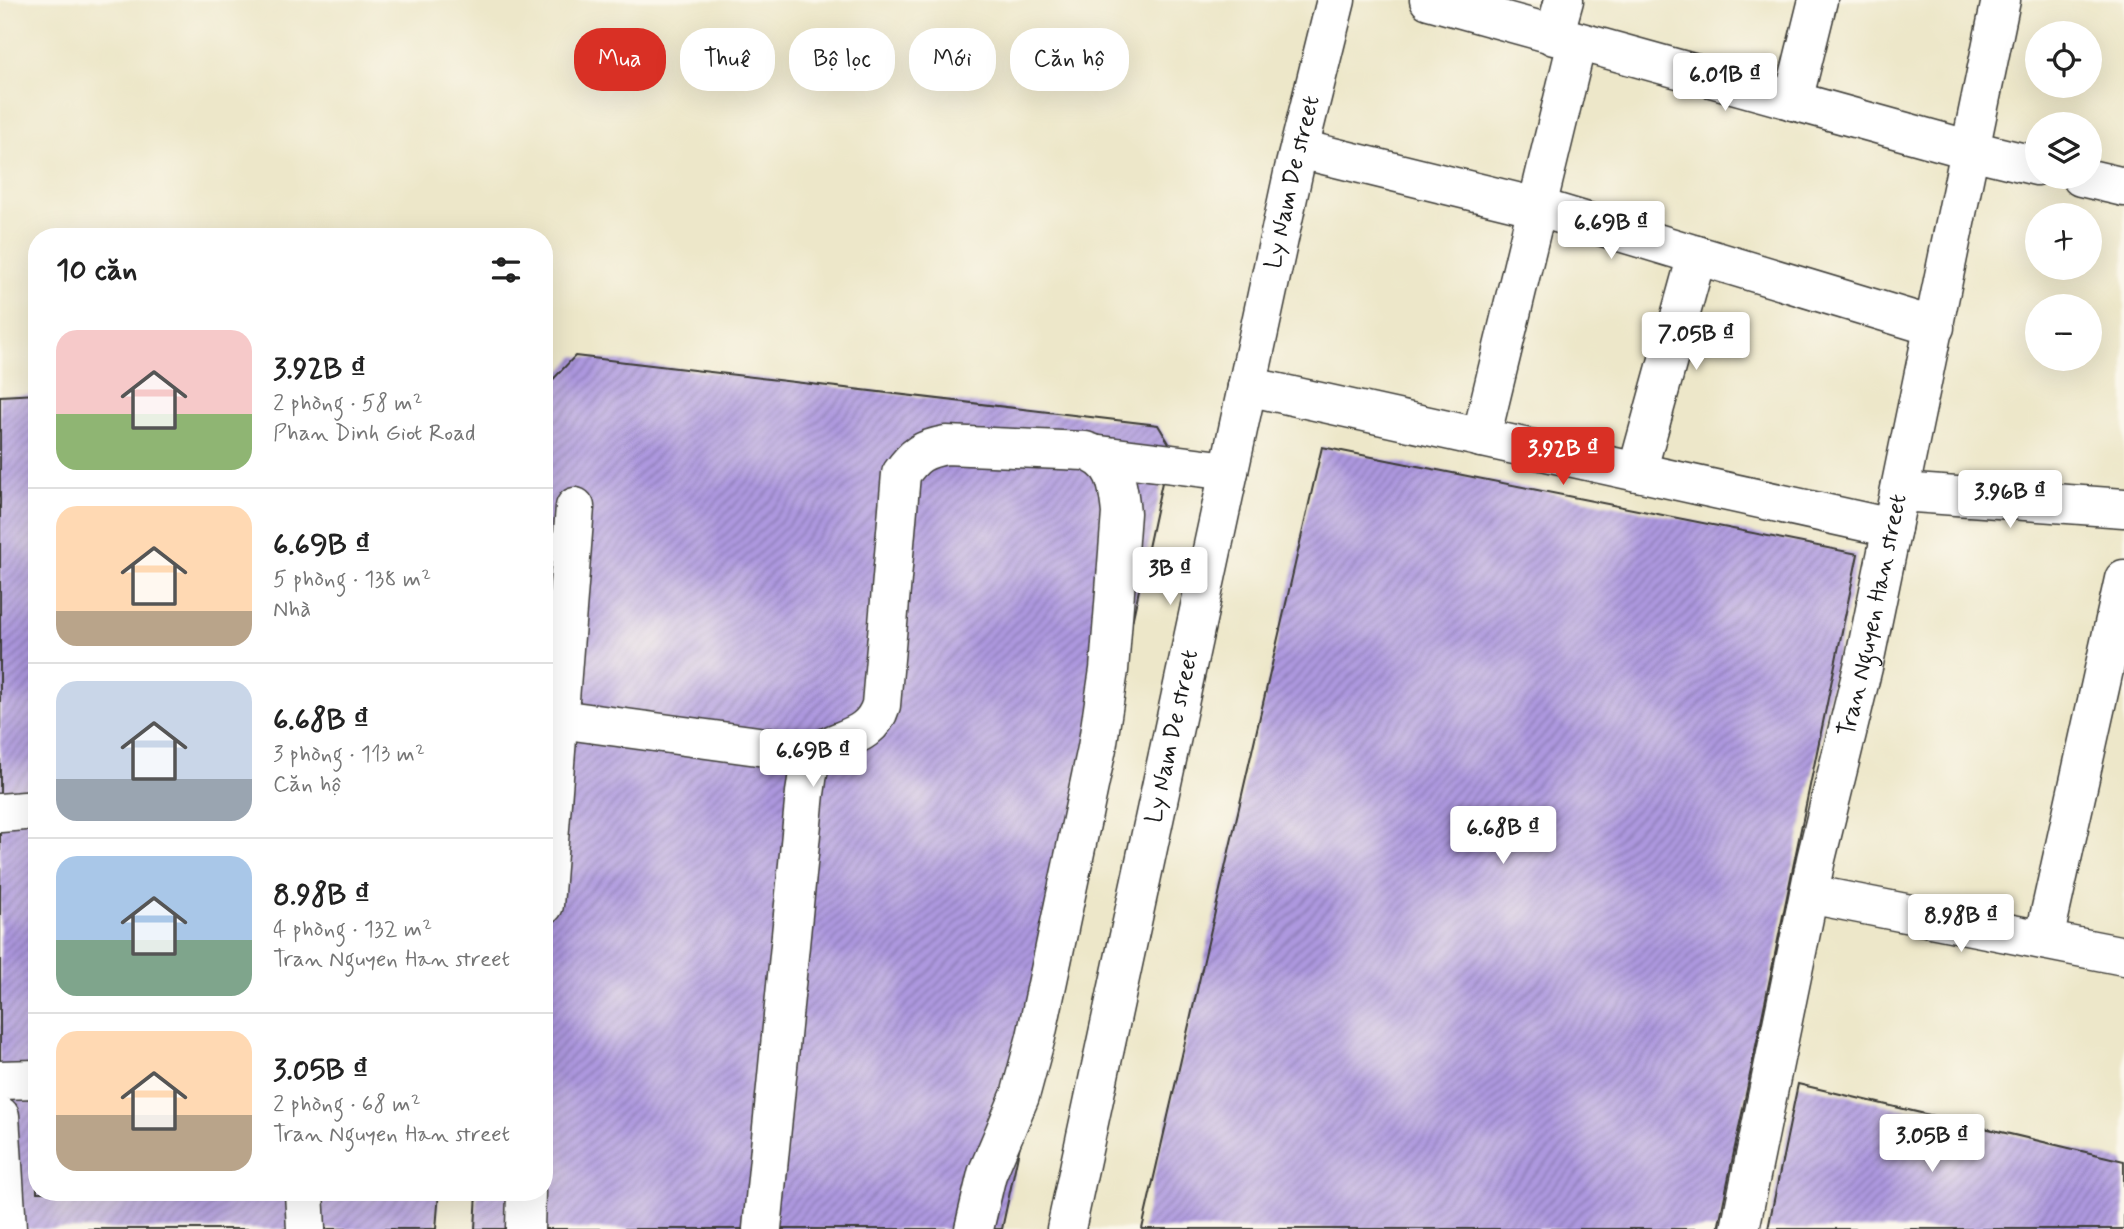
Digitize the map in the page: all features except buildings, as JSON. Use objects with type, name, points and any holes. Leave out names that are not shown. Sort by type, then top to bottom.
[{"type":"street","name":"Ly Nam De street","points":[[1066,1229],[1247,386],[1336,0]]},
{"type":"street","points":[[1429,0],[1565,26],[1793,101],[2025,163]]},
{"type":"street","points":[[1793,101],[1818,0]]},
{"type":"street","name":"Tran Nguyen Han street","points":[[1740,1229],[1815,859],[1864,663],[2001,0]]},
{"type":"street","points":[[1482,438],[1537,208],[1565,26]]},
{"type":"street","points":[[1300,149],[1537,208],[1935,327]]},
{"type":"street","points":[[2102,182],[2124,187]]},
{"type":"street","points":[[1637,472],[1698,255]]},
{"type":"street","points":[[1247,386],[1637,472],[1896,510],[2124,508]]},
{"type":"street","points":[[762,1229],[810,764],[817,754],[870,727],[878,715],[901,474],[910,461],[926,449],[946,445],[1085,451],[1229,471]]},
{"type":"street","points":[[974,1229],[987,1174],[1020,1096],[1033,1049],[1097,748],[1109,670],[1121,513],[1119,490],[1113,472],[1100,455]]},
{"type":"street","points":[[553,793],[575,507]]},
{"type":"street","points":[[2044,940],[2124,579]]},
{"type":"street","points":[[559,719],[817,754]]},
{"type":"street","points":[[0,813],[28,811]]},
{"type":"street","points":[[1809,894],[2124,956]]},
{"type":"street","points":[[0,1080],[28,1079]]},
{"type":"street","points":[[0,1115],[7,1229]]},
{"type":"street","points":[[304,1201],[306,1229]]},
{"type":"street","points":[[525,1229],[526,1201]]}]
